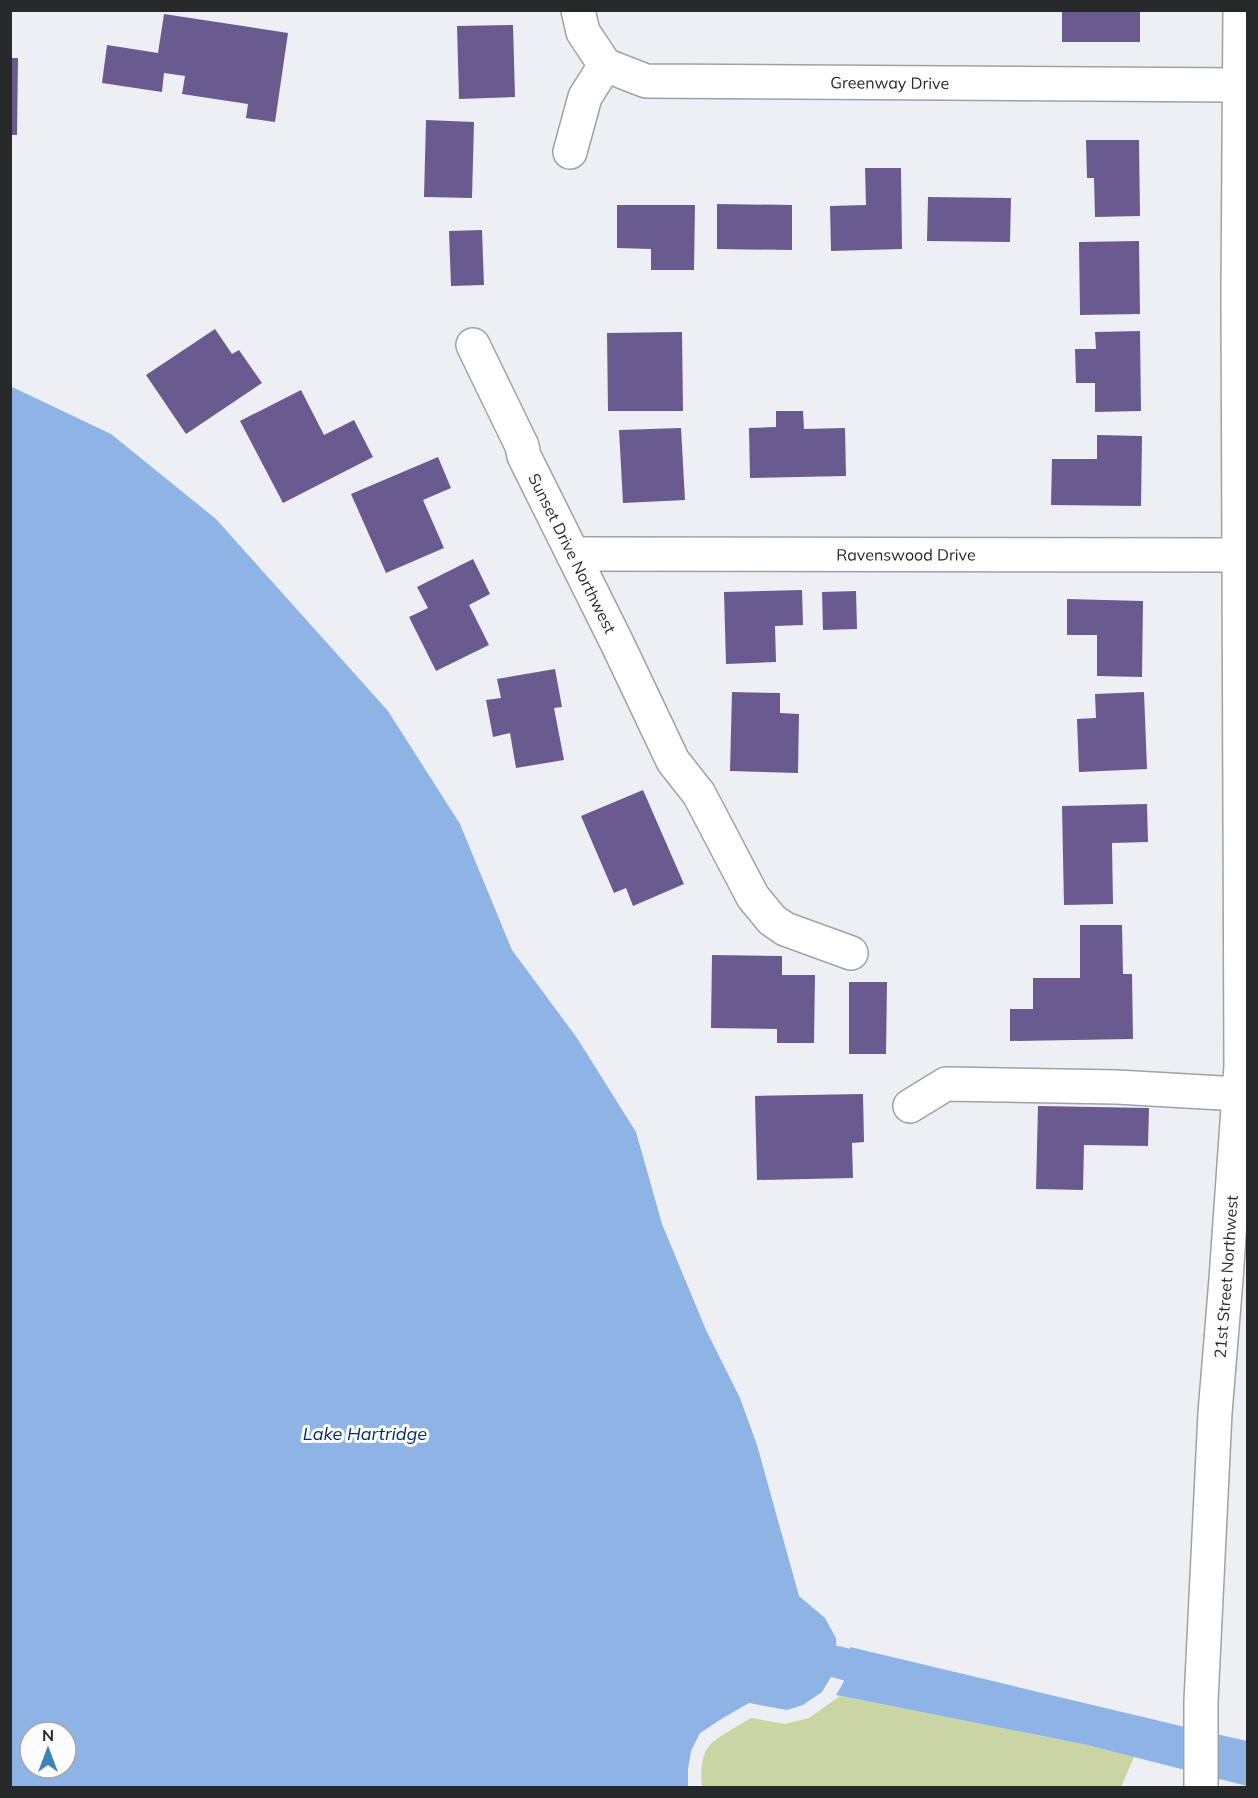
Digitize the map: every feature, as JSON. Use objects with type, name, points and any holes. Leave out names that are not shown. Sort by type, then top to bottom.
[{"type":"street","points":[[570,152],[585,97],[605,65],[583,32],[578,10]]},
{"type":"street","name":"21st Street Northwest","points":[[1201,1788],[1201,1701],[1215,1413],[1244,1043],[1239,691],[1243,282],[1238,85],[1243,51],[1239,10]]},
{"type":"street","name":"Greenway Drive","points":[[605,65],[646,81],[1238,85]]},
{"type":"street","name":"Sunset Drive Northwest","points":[[473,345],[522,446],[524,456],[673,761],[699,794],[753,897],[772,920],[785,929],[851,953]]},
{"type":"street","name":"Ravenswood Drive","points":[[573,554],[1242,545]]},
{"type":"street","points":[[910,1106],[946,1084],[1117,1087],[1239,1094]]},
{"type":"green space","points":[[840,1696],[1087,1745],[1134,1757],[1121,1787],[702,1788],[701,1771],[704,1754],[713,1742],[723,1735],[751,1718],[785,1724],[809,1718]]},
{"type":"water","name":"Lake Hartridge","points":[[10,386],[111,434],[216,519],[388,711],[460,824],[512,950],[577,1038],[636,1132],[662,1224],[706,1330],[740,1398],[757,1445],[799,1596],[825,1618],[836,1638],[837,1662],[822,1692],[803,1705],[787,1710],[749,1703],[700,1733],[691,1751],[688,1787],[11,1787]]},
{"type":"water","points":[[850,1647],[1185,1727],[1185,1770],[1087,1745],[836,1695],[847,1672]]},
{"type":"water","points":[[1216,1734],[1247,1741],[1247,1786],[1216,1778]]},
{"type":"building","points":[[1062,10],[1140,10],[1140,42],[1062,42]]},
{"type":"building","points":[[164,14],[288,33],[275,122],[246,118],[248,104],[182,94],[185,76],[164,73],[162,92],[102,83],[107,45],[158,53]]},
{"type":"building","points":[[513,25],[515,97],[459,99],[457,26]]},
{"type":"building","points":[[10,58],[18,58],[17,135],[10,135]]},
{"type":"building","points":[[426,120],[474,122],[472,198],[424,197]]},
{"type":"building","points":[[1086,140],[1139,140],[1140,216],[1095,217],[1094,178],[1087,178]]},
{"type":"building","points":[[865,168],[901,168],[902,249],[831,251],[830,206],[866,205]]},
{"type":"building","points":[[928,197],[1011,198],[1010,242],[927,241]]},
{"type":"building","points":[[717,204],[792,205],[792,250],[717,249]]},
{"type":"building","points":[[617,205],[695,205],[694,270],[651,270],[651,249],[617,248]]},
{"type":"building","points":[[482,230],[484,285],[451,286],[449,231]]},
{"type":"building","points":[[1139,241],[1140,314],[1080,315],[1079,242]]},
{"type":"building","points":[[215,329],[232,354],[239,350],[262,383],[186,434],[146,375]]},
{"type":"building","points":[[1140,331],[1141,411],[1095,412],[1095,383],[1076,383],[1075,349],[1096,349],[1095,332]]},
{"type":"building","points":[[682,332],[683,411],[608,411],[607,333]]},
{"type":"building","points":[[301,390],[324,435],[354,420],[373,457],[283,503],[240,421]]},
{"type":"building","points":[[776,411],[803,411],[804,429],[845,428],[846,476],[750,478],[749,428],[776,427]]},
{"type":"building","points":[[681,428],[685,500],[623,503],[619,430]]},
{"type":"building","points":[[1097,435],[1142,436],[1141,506],[1051,505],[1052,459],[1097,459]]},
{"type":"building","points":[[438,457],[451,488],[423,500],[444,548],[386,573],[351,494]]},
{"type":"building","points":[[473,559],[490,594],[469,605],[489,645],[436,671],[409,617],[428,608],[417,587]]},
{"type":"building","points":[[802,590],[803,625],[775,626],[776,662],[726,664],[724,592]]},
{"type":"building","points":[[856,591],[857,629],[823,630],[822,592]]},
{"type":"building","points":[[1067,599],[1143,601],[1142,677],[1097,676],[1097,635],[1067,635]]},
{"type":"building","points":[[555,669],[562,707],[554,708],[564,760],[516,768],[510,733],[493,737],[486,700],[501,698],[497,679]]},
{"type":"building","points":[[732,692],[780,693],[780,713],[799,714],[798,773],[730,771]]},
{"type":"building","points":[[1144,692],[1147,769],[1079,772],[1077,719],[1096,718],[1095,694]]},
{"type":"building","points":[[643,790],[684,884],[633,906],[626,888],[614,893],[581,816]]},
{"type":"building","points":[[1147,804],[1148,842],[1112,843],[1113,904],[1064,905],[1062,806]]},
{"type":"building","points":[[1080,925],[1122,925],[1123,974],[1132,974],[1133,1039],[1010,1041],[1010,1009],[1033,1009],[1033,978],[1080,978]]},
{"type":"building","points":[[712,955],[782,956],[782,975],[815,975],[814,1043],[777,1043],[777,1029],[711,1028]]},
{"type":"building","points":[[849,982],[887,982],[886,1054],[849,1054]]},
{"type":"building","points":[[863,1094],[864,1142],[852,1143],[853,1178],[757,1180],[755,1096]]},
{"type":"building","points":[[1038,1106],[1149,1108],[1148,1146],[1084,1145],[1083,1190],[1036,1189]]},
{"type":"waterway","points":[[837,1662],[891,1676]]}]
